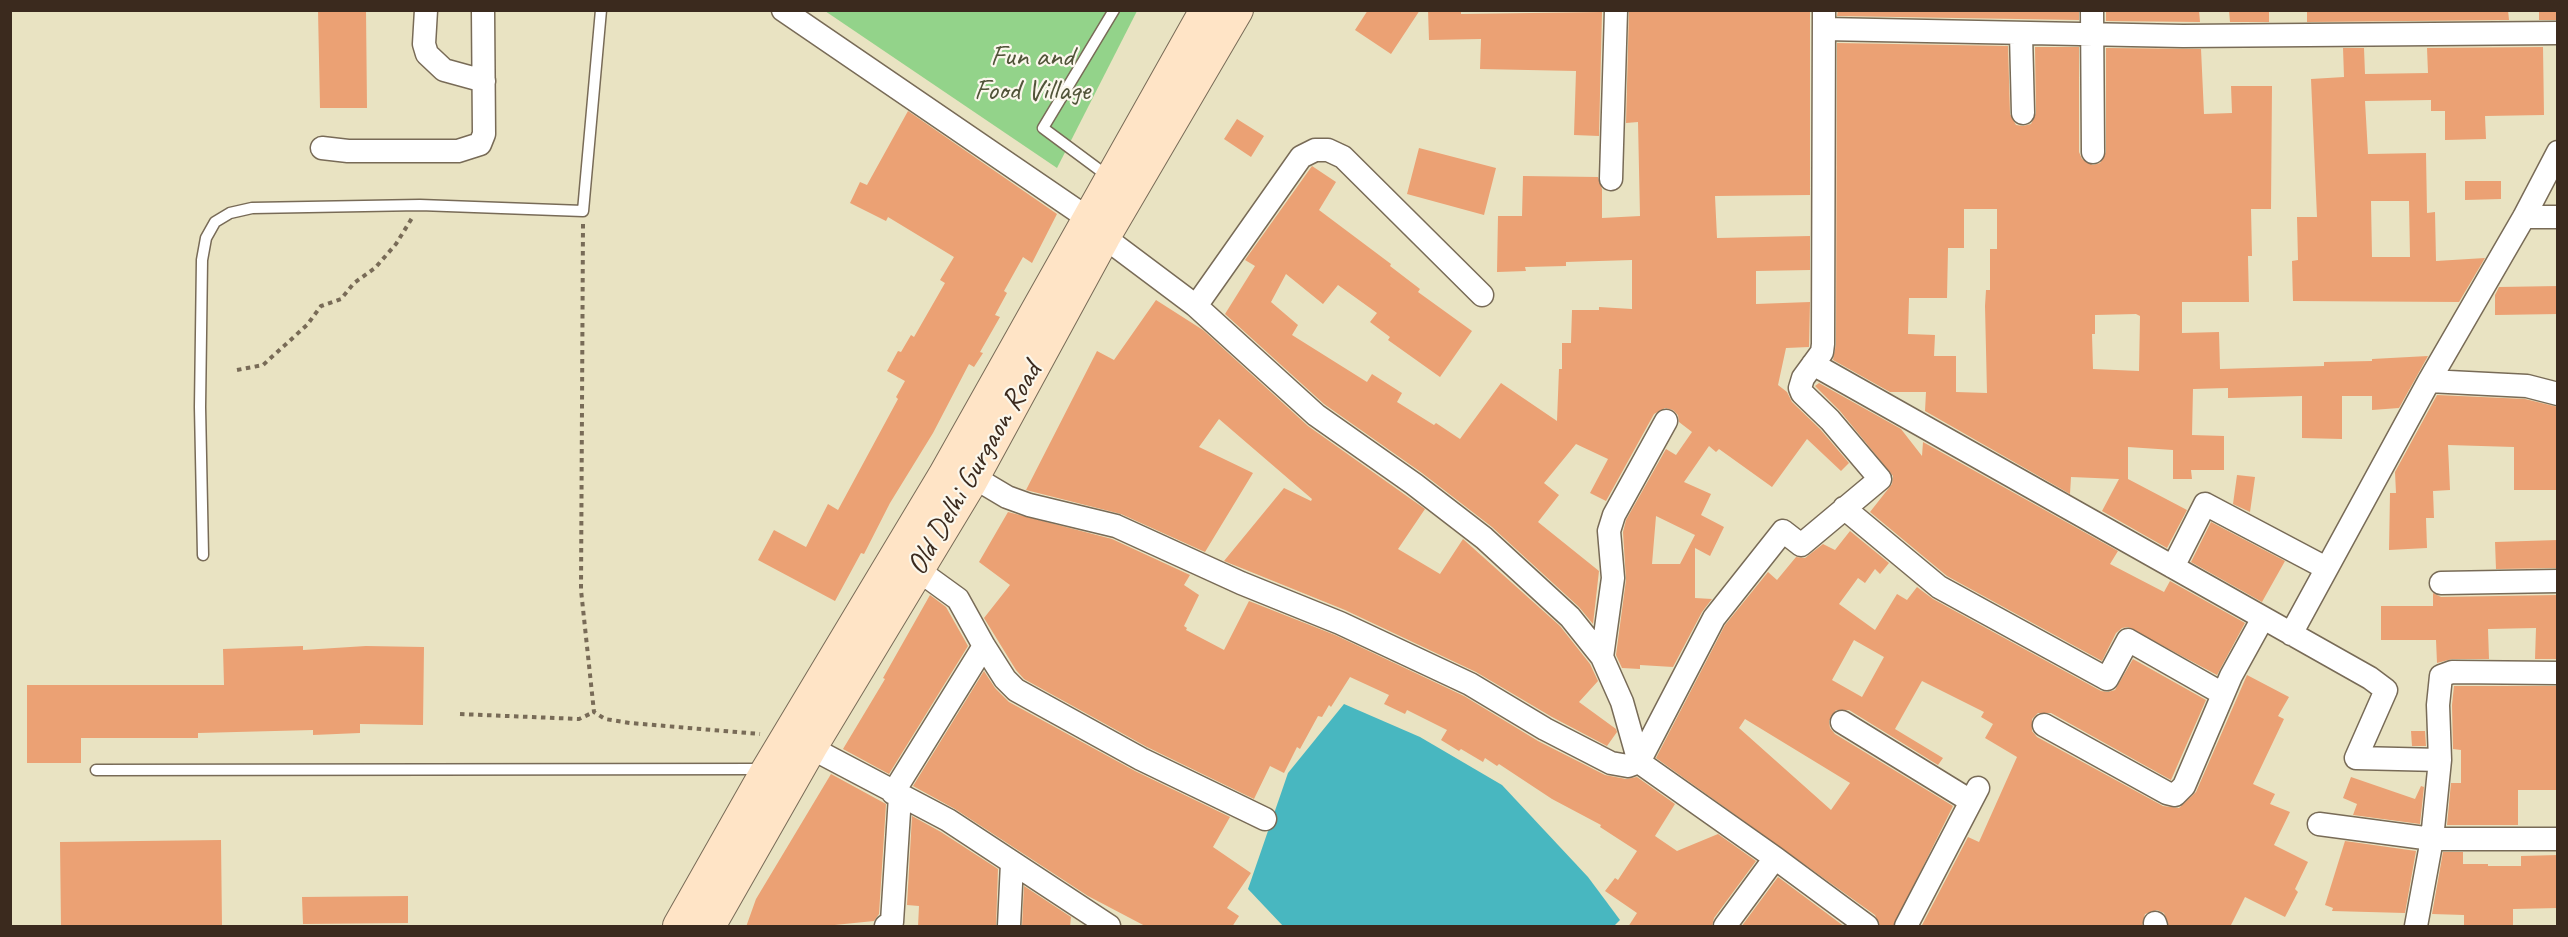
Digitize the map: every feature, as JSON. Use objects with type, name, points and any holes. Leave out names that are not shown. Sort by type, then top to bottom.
[{"type":"main road","name":"Old Delhi Gurgaon Road","points":[[1096,228],[1111,179],[1206,10]]},
{"type":"main road","name":"Old Delhi Gurgaon Road","points":[[709,927],[800,742],[962,471],[1096,228],[1238,10]]},
{"type":"main road","name":"Old Delhi Gurgaon Road","points":[[679,927],[768,769],[800,742],[918,570],[962,471]]},
{"type":"street","points":[[426,10],[424,44],[427,54],[444,70],[484,81]]},
{"type":"street","points":[[322,148],[348,151],[432,152],[458,151],[480,144],[484,134],[483,10]]},
{"type":"street","points":[[1611,179],[1616,10]]},
{"type":"street","points":[[2092,10],[2092,152]]},
{"type":"street","points":[[784,11],[1096,228],[1197,306],[1316,415],[1414,484],[1484,538],[1570,617],[1602,657],[1622,702],[1639,762],[1775,858],[1867,927]]},
{"type":"street","points":[[962,471],[999,493],[1029,505],[1116,526],[1410,654],[1470,684],[1545,729],[1611,763],[1628,766],[1639,762],[1714,618],[1783,531],[1801,545],[1880,479],[1830,420],[1802,393],[1801,383],[1822,352],[1823,344],[1824,20],[2021,34],[2558,33]]},
{"type":"street","points":[[2021,34],[2023,113]]},
{"type":"street","points":[[1197,306],[1301,157],[1315,150],[1328,150],[1343,157],[1482,295]]},
{"type":"street","points":[[2291,634],[2429,381],[2524,217],[2558,152]]},
{"type":"street","points":[[2524,217],[2558,217]]},
{"type":"street","points":[[1814,364],[2386,690],[2356,758],[2440,760]]},
{"type":"street","points":[[2429,381],[2528,386],[2558,394]]},
{"type":"street","points":[[1602,657],[1613,578],[1609,531],[1614,515],[1666,421]]},
{"type":"street","points":[[2173,567],[2205,504],[2326,568]]},
{"type":"street","points":[[1844,508],[1939,586],[2107,679],[2128,640],[2223,694]]},
{"type":"street","points":[[918,570],[958,599],[1005,679],[1016,690],[1141,759],[1265,819]]},
{"type":"street","points":[[2441,583],[2558,581]]},
{"type":"street","points":[[2044,725],[2167,794],[2175,795],[2184,786],[2223,694],[2263,618]]},
{"type":"street","points":[[885,927],[892,922],[896,794],[984,646]]},
{"type":"street","points":[[2416,927],[2432,839],[2440,760],[2438,705],[2441,676],[2444,674],[2558,673]]},
{"type":"street","points":[[1842,722],[1974,794],[1906,927]]},
{"type":"street","points":[[800,742],[948,820],[1109,927]]},
{"type":"street","points":[[2319,824],[2432,839],[2558,838]]},
{"type":"street","points":[[1725,927],[1775,858]]},
{"type":"street","points":[[1009,927],[1012,863]]},
{"type":"lane","points":[[203,555],[200,407],[202,260],[206,238],[215,222],[230,213],[252,208],[420,205],[583,211],[601,10]]},
{"type":"lane","points":[[1111,179],[1043,128],[1114,10]]},
{"type":"lane","points":[[96,770],[768,769]]},
{"type":"path","points":[[237,370],[263,365],[307,325],[321,306],[340,298],[354,283],[375,268],[396,244],[420,205]]},
{"type":"path","points":[[583,211],[581,590],[594,712]]},
{"type":"path","points":[[460,714],[579,718],[594,712]]},
{"type":"path","points":[[594,712],[605,719],[630,723],[800,742]]},
{"type":"green space","name":"Fun and Food Village","points":[[825,11],[1137,11],[1057,168]]},
{"type":"water","points":[[1344,704],[1420,737],[1502,785],[1588,877],[1620,920],[1614,926],[1283,926],[1248,889],[1288,773]]},
{"type":"building","points":[[318,10],[366,10],[367,108],[320,108]]},
{"type":"building","points":[[1368,10],[1420,10],[1391,54],[1355,30]]},
{"type":"building","points":[[1428,10],[1461,10],[1461,14],[1602,12],[1599,136],[1574,135],[1576,71],[1480,69],[1481,39],[1429,40]]},
{"type":"building","points":[[1629,10],[1810,10],[1810,195],[1715,196],[1717,238],[1810,236],[1810,270],[1756,271],[1756,304],[1810,302],[1809,347],[1786,348],[1778,385],[1787,392],[1792,402],[1820,429],[1849,463],[1841,471],[1807,439],[1772,487],[1719,449],[1716,452],[1709,446],[1684,482],[1711,494],[1701,515],[1724,527],[1710,556],[1695,548],[1695,598],[1712,599],[1702,612],[1673,667],[1640,665],[1640,669],[1622,668],[1616,655],[1626,580],[1623,532],[1626,520],[1666,449],[1676,455],[1692,432],[1679,422],[1678,415],[1673,410],[1665,408],[1654,414],[1606,501],[1590,493],[1608,459],[1576,444],[1544,483],[1559,495],[1538,522],[1599,571],[1593,624],[1579,607],[1492,527],[1422,473],[1324,404],[1225,314],[1255,266],[1245,260],[1312,166],[1336,182],[1319,210],[1391,264],[1390,266],[1420,289],[1418,292],[1472,331],[1440,377],[1388,340],[1390,337],[1370,322],[1377,313],[1338,285],[1323,304],[1286,274],[1271,302],[1298,325],[1292,335],[1367,382],[1372,374],[1402,393],[1397,402],[1460,439],[1501,383],[1557,421],[1562,343],[1571,343],[1572,310],[1599,310],[1599,307],[1632,309],[1632,260],[1566,262],[1566,266],[1525,267],[1526,271],[1497,272],[1498,216],[1522,216],[1523,176],[1598,177],[1602,189],[1602,218],[1640,216],[1638,122],[1626,123]],"holes":[[[1656,516],[1695,535],[1680,564],[1652,564]]]},
{"type":"building","points":[[1838,10],[2079,10],[2079,20],[1837,16]]},
{"type":"building","points":[[2106,10],[2199,10],[2200,22],[2106,21]]},
{"type":"building","points":[[2229,10],[2269,10],[2269,22],[2230,22]]},
{"type":"building","points":[[2307,10],[2508,10],[2509,20],[2307,22]]},
{"type":"building","points":[[2539,10],[2558,10],[2558,20],[2539,20]]},
{"type":"building","points":[[1837,43],[2008,46],[2010,114],[2016,125],[2023,126],[2031,124],[2036,113],[2035,47],[2079,47],[2079,152],[2082,159],[2093,165],[2100,163],[2106,152],[2106,48],[2201,49],[2204,114],[2232,113],[2231,86],[2272,86],[2271,209],[2251,209],[2252,256],[2248,256],[2249,302],[2182,302],[2182,333],[2219,332],[2220,369],[2324,366],[2324,362],[2428,356],[2399,408],[2372,410],[2372,396],[2342,396],[2342,439],[2302,438],[2302,396],[2228,398],[2228,388],[2193,389],[2192,435],[2224,436],[2224,470],[2191,470],[2192,479],[2173,479],[2173,450],[2128,447],[2128,479],[2187,510],[2167,548],[2102,511],[2119,479],[2071,477],[2070,494],[1925,411],[1926,392],[1890,392],[1833,360],[1836,344]],"holes":[[[1964,209],[1997,209],[1997,249],[1990,249],[1990,290],[1986,290],[1985,306],[1987,393],[1956,392],[1956,356],[1934,356],[1935,335],[1908,334],[1909,298],[1947,298],[1948,248],[1964,248]],[[2136,314],[2140,316],[2139,371],[2093,369],[2092,334],[2095,334],[2095,315]]]},
{"type":"building","points":[[2543,47],[2544,115],[2485,116],[2486,139],[2445,140],[2445,111],[2431,111],[2431,100],[2365,101],[2368,154],[2426,153],[2427,213],[2435,212],[2436,261],[2485,258],[2459,302],[2293,301],[2292,261],[2298,260],[2297,217],[2317,217],[2311,79],[2344,77],[2343,48],[2364,48],[2365,74],[2428,73],[2427,48]],"holes":[[[2371,201],[2409,201],[2410,257],[2372,257]]]},
{"type":"building","points":[[908,111],[1057,214],[1032,263],[1023,257],[1004,291],[1007,293],[995,315],[1000,317],[980,352],[983,353],[974,367],[969,364],[933,433],[890,503],[864,554],[861,553],[835,601],[758,560],[774,530],[806,547],[828,504],[838,510],[898,399],[896,397],[905,381],[887,371],[898,351],[901,352],[911,335],[914,337],[945,283],[940,280],[954,257],[888,217],[886,221],[850,203],[860,182],[867,185]]},
{"type":"building","points":[[1237,119],[1264,136],[1251,157],[1224,139]]},
{"type":"building","points":[[1419,148],[1496,168],[1484,215],[1407,194]]},
{"type":"building","points":[[2465,181],[2501,181],[2501,199],[2465,200]]},
{"type":"building","points":[[2558,286],[2558,314],[2495,315],[2495,295],[2499,287]]},
{"type":"building","points":[[1156,300],[1203,330],[1308,426],[1425,509],[1398,549],[1440,574],[1463,539],[1560,626],[1590,664],[1598,681],[1579,702],[1616,729],[1617,732],[1607,746],[1552,717],[1476,672],[1345,610],[1224,561],[1284,488],[1311,501],[1312,499],[1219,419],[1199,447],[1253,473],[1205,552],[1121,514],[1026,490],[1097,351],[1114,360]]},
{"type":"building","points":[[1819,383],[1901,429],[1922,456],[1923,442],[2118,551],[2110,564],[2164,592],[2170,581],[2245,623],[2217,675],[2128,627],[2116,633],[2102,661],[1947,576],[1870,512],[1892,484],[1893,476],[1840,411],[1815,386]]},
{"type":"building","points":[[2437,395],[2525,399],[2558,407],[2558,490],[2514,490],[2514,447],[2448,445],[2450,490],[2433,491],[2434,518],[2426,518],[2427,548],[2389,550],[2390,493],[2396,493],[2395,472]]},
{"type":"building","points":[[2237,475],[2255,477],[2250,512],[2233,504]]},
{"type":"building","points":[[1008,512],[1112,539],[1190,575],[1184,585],[1199,595],[1184,626],[1186,630],[1224,650],[1249,601],[1335,635],[1464,696],[1538,741],[1605,775],[1626,779],[1637,777],[1675,804],[1655,836],[1677,851],[1718,834],[1756,861],[1714,918],[1712,927],[1628,927],[1637,913],[1605,891],[1615,878],[1618,880],[1637,851],[1600,827],[1601,825],[1552,799],[1499,764],[1497,766],[1485,758],[1483,762],[1461,749],[1459,751],[1441,740],[1447,730],[1407,710],[1405,714],[1384,704],[1389,695],[1350,677],[1331,707],[1329,705],[1322,717],[1318,716],[1300,749],[1297,747],[1284,773],[1270,766],[1254,799],[1147,747],[1024,679],[1016,670],[984,618],[1010,585],[979,562]]},
{"type":"building","points":[[2211,522],[2285,561],[2262,602],[2191,562]]},
{"type":"building","points":[[1850,531],[1889,563],[1880,574],[1875,569],[1865,583],[1858,578],[1839,604],[1875,630],[1897,594],[1907,600],[1917,587],[1933,599],[2101,691],[2115,690],[2133,659],[2206,700],[2171,780],[2051,713],[2038,713],[2032,719],[2032,731],[2037,737],[2163,806],[2179,808],[2196,792],[2247,675],[2289,697],[2278,716],[2284,719],[2253,784],[2275,794],[2270,804],[2290,812],[2274,845],[2308,862],[2295,889],[2298,892],[2285,917],[2245,897],[2230,927],[2169,927],[2164,913],[2157,910],[2145,914],[2142,927],[1921,927],[1968,837],[1979,842],[2017,757],[1985,738],[1993,724],[1981,717],[1984,712],[1922,681],[1895,729],[1943,758],[1938,765],[1849,710],[1836,710],[1829,721],[1830,728],[1835,734],[1953,806],[1893,927],[1880,927],[1875,915],[1656,758],[1725,625],[1768,572],[1777,580],[1796,557],[1805,558],[1823,544],[1835,550]],"holes":[[[1854,640],[1884,657],[1862,697],[1832,680]],[[1745,719],[1850,783],[1831,810],[1739,728]]]},
{"type":"building","points":[[2558,540],[2558,568],[2496,569],[2495,542]]},
{"type":"building","points":[[2433,593],[2441,597],[2558,595],[2558,659],[2535,659],[2536,628],[2488,629],[2489,659],[2452,659],[2437,663],[2436,640],[2381,640],[2381,606],[2433,606]]},
{"type":"building","points":[[930,595],[946,607],[968,646],[889,774],[843,749],[885,679],[883,678]]},
{"type":"building","points":[[303,646],[303,650],[366,646],[424,647],[423,725],[360,724],[360,733],[313,735],[313,730],[198,733],[198,738],[81,738],[81,763],[27,763],[27,685],[224,685],[223,649]]},
{"type":"building","points":[[984,671],[995,688],[1009,702],[1135,771],[1230,817],[1213,847],[1251,873],[1227,908],[1239,916],[1232,927],[1147,927],[1088,896],[955,809],[913,786]]},
{"type":"building","points":[[2454,686],[2558,686],[2558,790],[2518,790],[2518,825],[2447,825],[2451,783],[2461,783],[2461,750],[2453,749]]},
{"type":"building","points":[[2411,731],[2425,731],[2426,746],[2412,746]]},
{"type":"building","points":[[831,774],[886,804],[879,914],[874,921],[815,927],[746,927],[756,899]]},
{"type":"building","points":[[2351,777],[2415,799],[2421,786],[2424,787],[2420,824],[2353,815],[2357,804],[2343,798]]},
{"type":"building","points":[[912,816],[998,869],[996,927],[918,927],[919,906],[907,905]]},
{"type":"building","points":[[221,840],[222,927],[61,927],[60,842]]},
{"type":"building","points":[[2345,841],[2416,851],[2405,913],[2332,911],[2333,908],[2325,905]]},
{"type":"building","points":[[2443,852],[2463,852],[2463,864],[2488,864],[2488,866],[2521,866],[2521,856],[2558,855],[2558,908],[2513,909],[2513,927],[2464,927],[2464,915],[2432,914]]},
{"type":"building","points":[[1778,877],[1845,927],[1741,927]]},
{"type":"building","points":[[1024,886],[1071,917],[1070,927],[1022,927]]},
{"type":"building","points":[[408,896],[408,923],[303,924],[302,897]]}]
